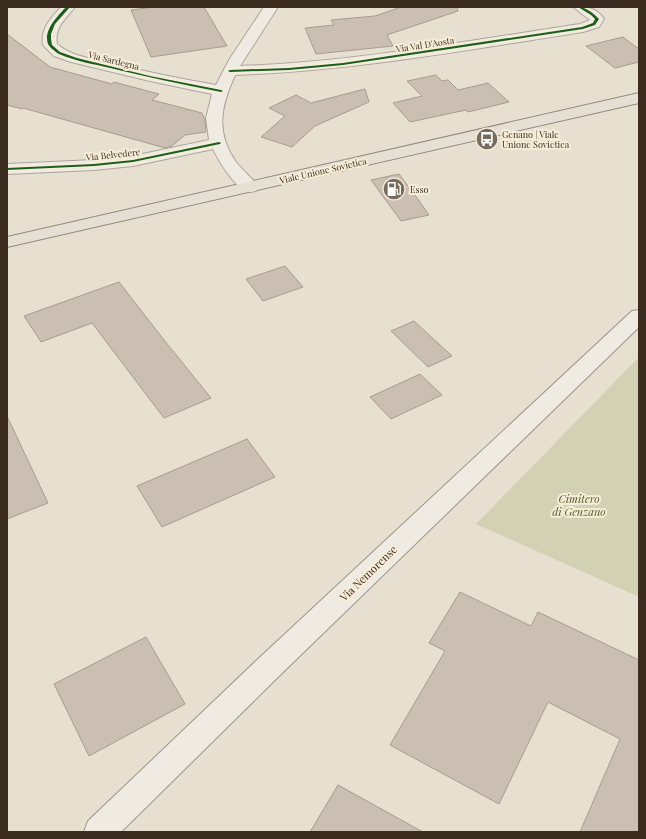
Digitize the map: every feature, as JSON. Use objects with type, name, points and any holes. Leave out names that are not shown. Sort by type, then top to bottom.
[{"type":"main road","name":"Viale Unione Sovietica","points":[[7,242],[639,98]]},
{"type":"street","name":"Via Sardegna","points":[[68,7],[57,20],[50,34],[50,45],[59,53],[134,74],[221,91]]},
{"type":"street","points":[[250,187],[228,162],[219,143],[215,130],[214,118],[221,91],[230,71],[271,7]]},
{"type":"street","name":"Via Val D'Aosta","points":[[230,71],[306,68],[358,62],[583,28],[594,24],[597,19],[595,16],[580,7]]},
{"type":"street","name":"Via Belvedere","points":[[7,169],[94,165],[133,161],[219,143]]},
{"type":"street","name":"Via Nemorense","points":[[99,832],[279,658],[639,316]]},
{"type":"green space","name":"Cimitero di Genzano","points":[[639,357],[639,597],[476,524]]},
{"type":"building","points":[[155,7],[204,7],[227,46],[151,57],[131,10]]},
{"type":"building","points":[[401,7],[457,7],[458,11],[387,35],[393,46],[316,54],[305,28],[334,25],[331,20],[375,16]]},
{"type":"building","points":[[7,34],[50,67],[112,84],[114,82],[159,94],[152,100],[202,113],[205,120],[206,132],[185,135],[172,146],[165,148],[23,108],[7,105]]},
{"type":"building","points":[[623,37],[639,49],[639,62],[615,68],[586,46]]},
{"type":"building","points":[[436,75],[442,81],[448,80],[458,90],[488,83],[509,102],[468,112],[466,110],[410,122],[393,103],[422,96],[407,81]]},
{"type":"building","points":[[365,89],[369,102],[315,126],[292,147],[261,137],[285,116],[269,108],[296,95],[311,103]]},
{"type":"building","points":[[399,174],[429,215],[401,221],[371,180]]},
{"type":"building","points":[[285,266],[303,287],[263,301],[246,279]]},
{"type":"building","points":[[119,282],[211,398],[164,418],[92,323],[41,342],[24,316]]},
{"type":"building","points":[[414,321],[452,356],[428,367],[391,331]]},
{"type":"building","points":[[420,374],[442,395],[391,419],[370,397]]},
{"type":"building","points":[[7,416],[48,503],[7,519]]},
{"type":"building","points":[[247,439],[275,477],[162,527],[137,486]]},
{"type":"building","points":[[460,592],[531,626],[538,612],[639,660],[639,832],[580,832],[620,739],[548,702],[499,804],[390,745],[445,651],[429,643]]},
{"type":"building","points":[[146,637],[185,704],[89,756],[54,684]]},
{"type":"building","points":[[338,785],[423,832],[310,832]]},
{"type":"cycle path","points":[[68,7],[54,24],[49,34],[50,45],[59,53],[76,59],[150,77],[221,91]]},
{"type":"cycle path","points":[[230,71],[289,69],[343,64],[583,28],[594,24],[597,19],[592,14],[580,7]]},
{"type":"cycle path","points":[[7,169],[94,165],[133,161],[219,143]]},
{"type":"place","name":"Genano | Viale Unione Sovietica","points":[[487,139]]},
{"type":"place","name":"Esso","points":[[394,189]]}]
